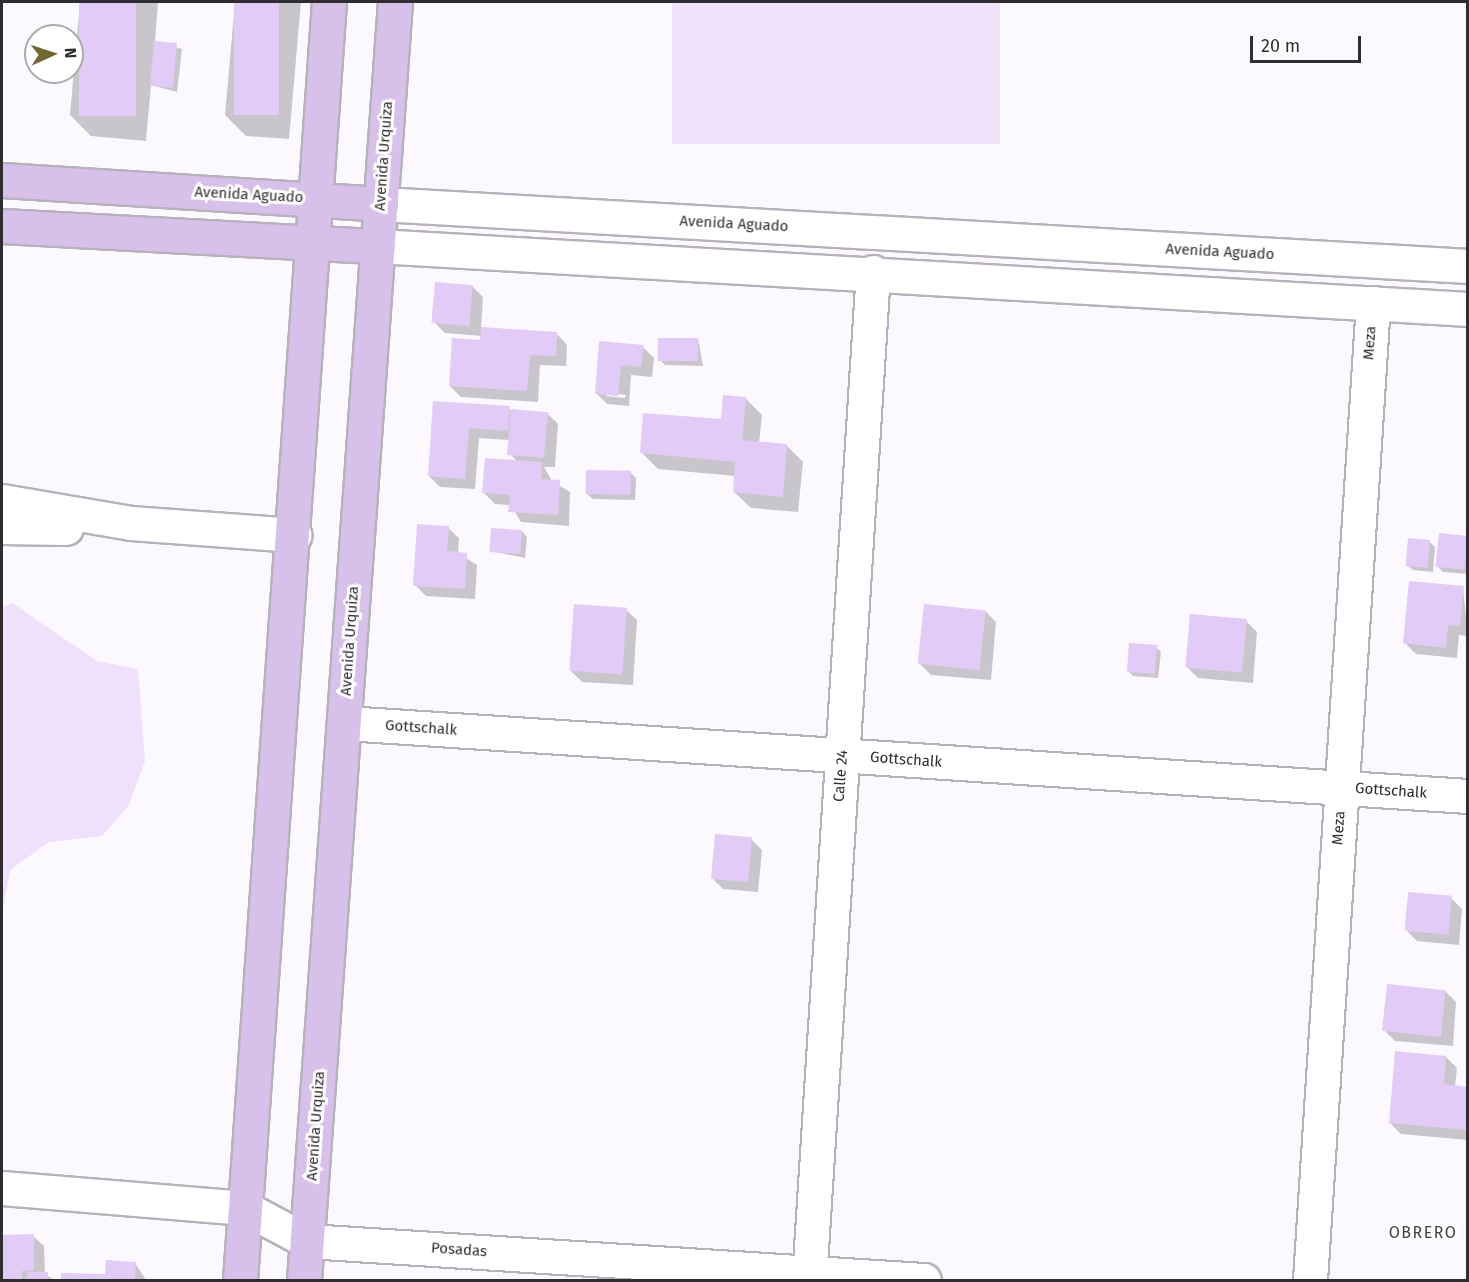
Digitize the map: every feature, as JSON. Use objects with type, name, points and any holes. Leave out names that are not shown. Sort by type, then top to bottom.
[{"type":"main road","points":[[240,1281],[295,535],[311,242],[329,2]]},
{"type":"main road","name":"Avenida Urquiza","points":[[304,1281],[395,2]]},
{"type":"main road","name":"Avenida Aguado","points":[[2,180],[381,204]]},
{"type":"main road","points":[[2,226],[377,246]]},
{"type":"street","name":"Avenida Aguado","points":[[381,204],[1467,266]]},
{"type":"street","points":[[377,246],[873,272],[1467,309]]},
{"type":"street","name":"Calle 24","points":[[810,1277],[873,272]]},
{"type":"street","name":"Meza","points":[[1310,1281],[1373,303]]},
{"type":"street","points":[[2,501],[130,523],[295,535]]},
{"type":"street","points":[[2,527],[130,523]]},
{"type":"street","name":"Gottschalk","points":[[345,723],[1467,796]]},
{"type":"street","name":"Posadas","points":[[2,1188],[246,1208],[307,1240],[810,1277],[924,1281]]},
{"type":"shaded area","points":[[672,2],[1000,2],[1000,144],[672,144]]},
{"type":"shaded area","points":[[12,603],[97,661],[138,669],[145,761],[129,805],[102,836],[49,842],[10,870],[2,915],[2,608]]},
{"type":"building","points":[[79,2],[136,2],[136,116],[79,116],[79,84],[84,84],[84,24],[79,24]]},
{"type":"building","points":[[234,2],[279,2],[279,115],[234,115]]},
{"type":"building","points":[[154,41],[177,43],[173,88],[150,86]]},
{"type":"building","points":[[435,282],[473,285],[469,326],[431,323]]},
{"type":"building","points":[[481,327],[557,332],[556,356],[530,355],[527,391],[449,386],[452,338],[480,340]]},
{"type":"building","points":[[658,338],[698,338],[698,361],[658,361]]},
{"type":"building","points":[[599,341],[644,345],[641,367],[621,365],[618,396],[595,394]]},
{"type":"building","points":[[723,395],[746,397],[742,440],[787,444],[783,497],[733,492],[735,462],[640,453],[643,413],[721,419]]},
{"type":"building","points":[[433,401],[510,406],[508,431],[469,428],[465,479],[428,476]]},
{"type":"building","points":[[511,409],[548,412],[544,458],[507,455]]},
{"type":"building","points":[[485,458],[542,462],[541,479],[560,480],[558,515],[508,512],[510,495],[482,493]]},
{"type":"building","points":[[586,470],[631,471],[631,495],[586,494]]},
{"type":"building","points":[[417,524],[449,526],[447,551],[467,553],[465,589],[413,586]]},
{"type":"building","points":[[491,528],[522,530],[520,554],[489,552]]},
{"type":"building","points":[[1439,533],[1468,536],[1464,570],[1435,567]]},
{"type":"building","points":[[1408,538],[1430,540],[1427,568],[1406,566]]},
{"type":"building","points":[[1409,581],[1464,586],[1460,626],[1448,625],[1446,648],[1403,643]]},
{"type":"building","points":[[574,604],[627,608],[622,675],[569,671]]},
{"type":"building","points":[[924,604],[986,610],[979,670],[918,664]]},
{"type":"building","points":[[1190,614],[1247,619],[1242,673],[1185,668]]},
{"type":"building","points":[[1129,643],[1157,645],[1155,674],[1127,672]]},
{"type":"building","points":[[715,834],[752,837],[748,882],[711,879]]},
{"type":"building","points":[[1408,892],[1452,896],[1448,935],[1405,931]]},
{"type":"building","points":[[1387,984],[1446,990],[1441,1037],[1382,1031]]},
{"type":"building","points":[[1395,1051],[1446,1056],[1444,1084],[1468,1087],[1468,1130],[1389,1123]]},
{"type":"building","points":[[34,1234],[34,1270],[22,1271],[22,1280],[2,1280],[2,1235]]},
{"type":"building","points":[[106,1260],[136,1262],[135,1280],[61,1280],[61,1273],[105,1274]]},
{"type":"building","points":[[27,1272],[48,1272],[48,1280],[27,1280]]},
{"type":"district","name":"OBRERO","points":[[1423,1233]]}]
